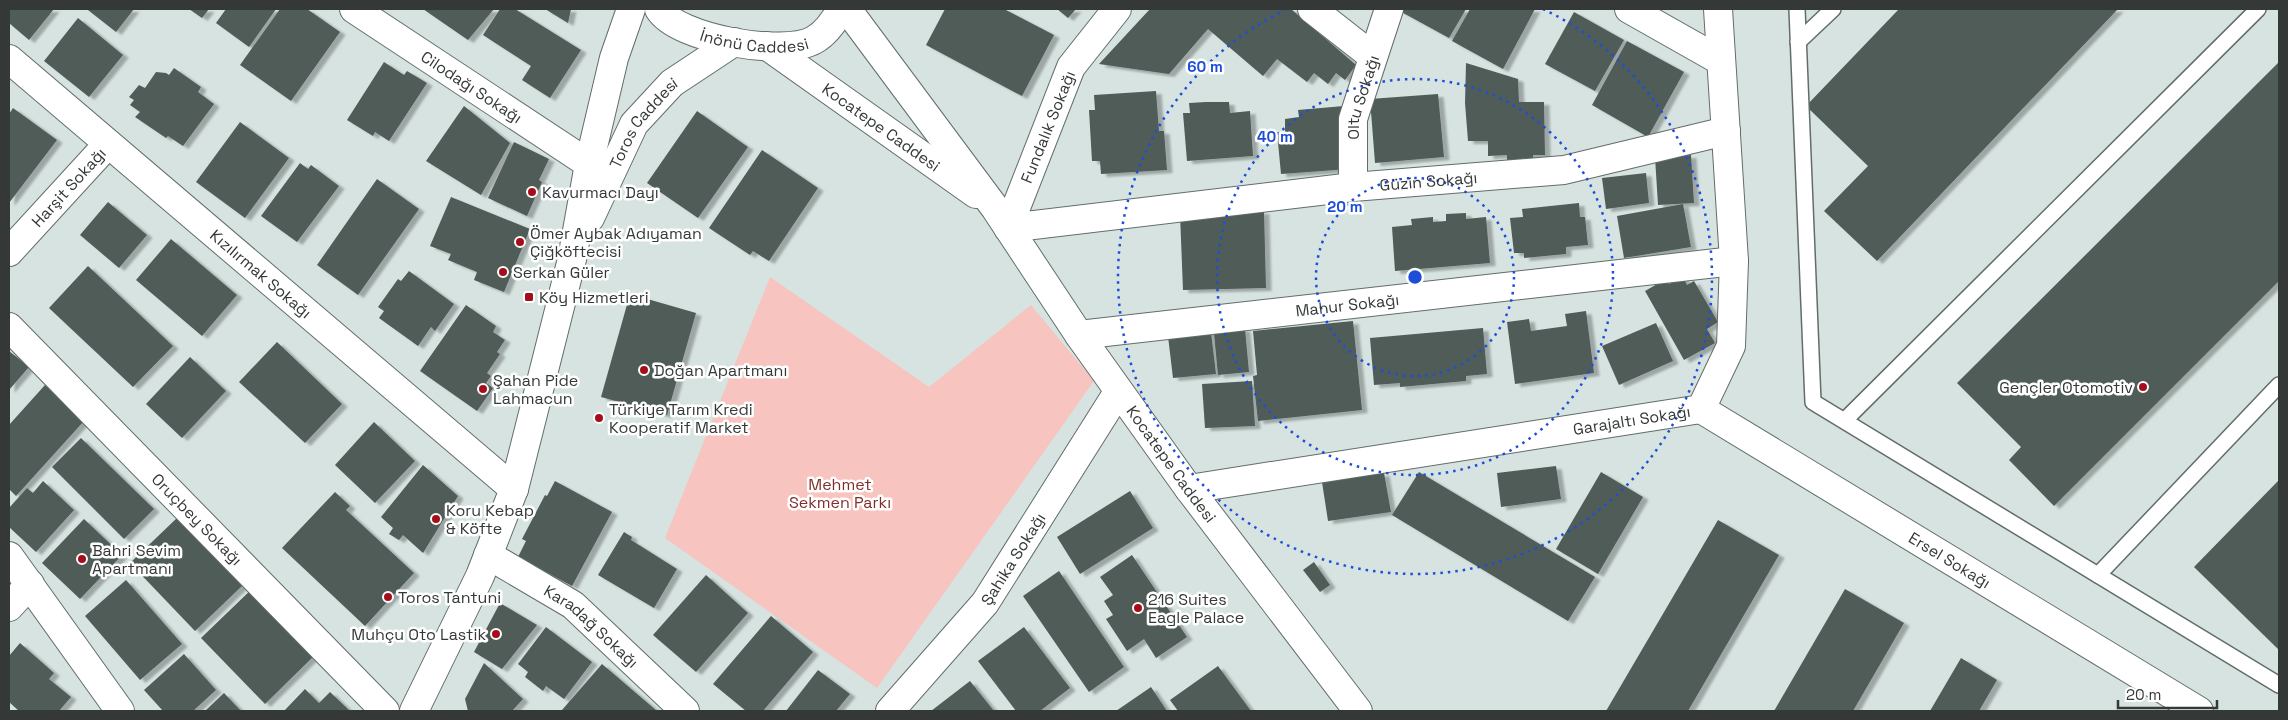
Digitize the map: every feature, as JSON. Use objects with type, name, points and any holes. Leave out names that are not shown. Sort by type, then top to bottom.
[{"type":"street","name":"Cilodağı Sokağı","points":[[354,9],[589,164]]},
{"type":"street","name":"Toros Caddesi","points":[[414,711],[480,576],[514,489],[572,259],[589,164],[614,58],[631,9]]},
{"type":"street","name":"İnönü Caddesi","points":[[659,9],[683,29],[734,42],[786,48],[814,40],[834,21],[842,9]]},
{"type":"street","name":"Kocatepe Caddesi","points":[[847,9],[1002,218],[1118,392],[1349,708]]},
{"type":"street","name":"Fundalık Sokağı","points":[[1002,218],[1071,67],[1117,9]]},
{"type":"street","points":[[1312,9],[1372,56]]},
{"type":"street","name":"Oltu Sokağı","points":[[1353,187],[1353,119],[1372,56],[1389,9]]},
{"type":"street","points":[[1629,9],[1721,61]]},
{"type":"street","name":"Garajaltı Sokağı","points":[[1189,489],[1701,410],[1731,346],[1734,261],[1718,9]]},
{"type":"street","name":"Toros Caddesi","points":[[572,259],[634,124],[672,83],[734,42]]},
{"type":"street","name":"Kocatepe Caddesi","points":[[767,46],[1002,218]]},
{"type":"street","name":"Kızılırmak Sokağı","points":[[9,59],[514,489]]},
{"type":"street","name":"Güzin Sokağı","points":[[1002,218],[1564,170],[1726,132]]},
{"type":"street","name":"Harşit Sokağı","points":[[9,252],[108,144]]},
{"type":"street","name":"Mahur Sokağı","points":[[1079,335],[1734,261]]},
{"type":"street","name":"Oruçbey Sokağı","points":[[9,327],[385,711]]},
{"type":"street","name":"Şahika Sokağı","points":[[890,711],[985,603],[1118,392]]},
{"type":"street","name":"Ersel Sokağı","points":[[1701,410],[2199,711]]},
{"type":"street","name":"Karadağ Sokağı","points":[[488,555],[573,605],[685,711]]},
{"type":"street","points":[[9,556],[120,711]]},
{"type":"street","points":[[9,608],[30,584]]},
{"type":"lane","points":[[1797,9],[1813,402],[2279,685]]},
{"type":"lane","points":[[1798,42],[1833,9]]},
{"type":"lane","points":[[1845,420],[2258,9]]},
{"type":"lane","points":[[2098,575],[2279,385]]},
{"type":"green space","name":"Mehmet Sekmen Parkı","points":[[770,277],[929,387],[1031,305],[1094,381],[877,688],[665,538]]},
{"type":"building","points":[[9,9],[54,9],[29,40],[9,23]]},
{"type":"building","points":[[89,9],[134,9],[116,32]]},
{"type":"building","points":[[189,9],[209,9],[202,18]]},
{"type":"building","points":[[226,9],[276,9],[249,47],[216,23]]},
{"type":"building","points":[[280,9],[307,9],[340,32],[291,101],[240,65]]},
{"type":"building","points":[[423,9],[494,9],[468,40]]},
{"type":"building","points":[[500,9],[515,9],[581,50],[550,98],[522,80],[531,66],[483,35]]},
{"type":"building","points":[[545,9],[571,9],[568,23]]},
{"type":"building","points":[[945,9],[1004,9],[1054,35],[1022,96],[926,45]]},
{"type":"building","points":[[1057,9],[1076,9],[1068,18]]},
{"type":"building","points":[[1150,9],[1291,9],[1356,65],[1345,80],[1336,73],[1328,84],[1314,73],[1307,82],[1277,59],[1263,76],[1208,29],[1169,74],[1099,64]]},
{"type":"building","points":[[1396,9],[1466,9],[1449,38]]},
{"type":"building","points":[[1470,9],[1535,9],[1503,69],[1452,41]]},
{"type":"building","points":[[1899,9],[2118,9],[1877,261],[1824,211],[1868,166],[1806,106]]},
{"type":"building","points":[[1574,12],[1624,40],[1595,91],[1545,64]]},
{"type":"building","points":[[78,18],[123,55],[89,97],[44,61]]},
{"type":"building","points":[[1627,41],[1684,72],[1648,137],[1592,105]]},
{"type":"building","points":[[384,62],[404,75],[407,71],[427,83],[389,141],[375,132],[373,136],[347,120]]},
{"type":"building","points":[[2279,62],[2279,281],[2054,506],[2009,460],[2021,447],[1957,383]]},
{"type":"building","points":[[1466,63],[1518,79],[1519,102],[1544,102],[1545,155],[1533,155],[1533,161],[1507,161],[1507,155],[1488,156],[1488,141],[1468,141],[1465,103]]},
{"type":"building","points":[[174,68],[201,87],[198,92],[214,104],[183,146],[168,136],[166,138],[135,117],[140,112],[130,105],[134,100],[129,97],[139,85],[145,88],[156,72],[169,75]]},
{"type":"building","points":[[1156,91],[1159,131],[1164,131],[1167,170],[1101,174],[1100,161],[1092,161],[1089,110],[1095,110],[1094,95]]},
{"type":"building","points":[[1438,94],[1444,157],[1375,163],[1370,99]]},
{"type":"building","points":[[1229,102],[1230,113],[1250,111],[1253,156],[1187,161],[1183,113],[1190,113],[1189,103]]},
{"type":"building","points":[[464,106],[510,143],[481,195],[426,161]]},
{"type":"building","points":[[1344,106],[1349,169],[1281,174],[1277,132],[1285,132],[1285,119],[1299,117],[1298,110]]},
{"type":"building","points":[[13,108],[57,140],[9,203],[9,114]]},
{"type":"building","points":[[697,111],[748,147],[698,218],[647,183]]},
{"type":"building","points":[[240,122],[289,158],[245,218],[196,182]]},
{"type":"building","points":[[514,142],[549,159],[539,180],[542,182],[527,216],[488,198]]},
{"type":"building","points":[[762,150],[818,188],[769,261],[753,251],[750,255],[709,228]]},
{"type":"building","points":[[1691,155],[1694,203],[1658,205],[1655,157]]},
{"type":"building","points":[[300,163],[308,169],[311,165],[339,186],[297,242],[261,216]]},
{"type":"building","points":[[1646,173],[1649,203],[1606,209],[1602,178]]},
{"type":"building","points":[[377,179],[419,209],[358,295],[317,265]]},
{"type":"building","points":[[451,197],[530,229],[504,292],[474,280],[477,272],[448,260],[451,254],[430,246]]},
{"type":"building","points":[[108,202],[147,235],[119,268],[80,235]]},
{"type":"building","points":[[1579,203],[1580,217],[1585,217],[1588,245],[1566,247],[1566,254],[1524,258],[1524,253],[1514,253],[1510,218],[1523,217],[1522,209]]},
{"type":"building","points":[[1683,204],[1691,247],[1624,258],[1617,216]]},
{"type":"building","points":[[1264,211],[1266,288],[1183,290],[1180,214]]},
{"type":"building","points":[[1466,213],[1466,219],[1486,217],[1490,263],[1395,271],[1392,227],[1412,225],[1411,219],[1433,217],[1433,222],[1446,221],[1446,214]]},
{"type":"building","points":[[171,239],[237,295],[202,336],[136,280]]},
{"type":"building","points":[[88,266],[173,346],[133,387],[49,308]]},
{"type":"building","points":[[409,271],[454,304],[435,331],[431,327],[418,346],[379,318],[384,311],[378,307],[398,279],[401,281]]},
{"type":"building","points":[[1683,277],[1687,285],[1694,281],[1718,322],[1707,329],[1715,343],[1684,360],[1645,291],[1666,279],[1669,284]]},
{"type":"building","name":"Doğan Apartmanı","points":[[630,294],[696,313],[667,415],[601,397]]},
{"type":"building","points":[[466,305],[496,326],[493,332],[505,340],[497,352],[500,354],[487,373],[491,376],[486,383],[493,388],[477,411],[420,371]]},
{"type":"building","points":[[1586,311],[1594,373],[1515,384],[1507,322],[1529,319],[1531,331],[1567,326],[1565,314]]},
{"type":"building","points":[[1353,321],[1362,410],[1258,421],[1253,376],[1257,375],[1253,331]]},
{"type":"building","points":[[1213,323],[1245,329],[1249,372],[1218,375]]},
{"type":"building","points":[[1656,323],[1673,361],[1619,385],[1602,346]]},
{"type":"building","points":[[1210,324],[1216,374],[1173,378],[1167,328]]},
{"type":"building","points":[[1483,328],[1487,374],[1466,376],[1466,381],[1400,387],[1400,383],[1374,385],[1370,338]]},
{"type":"building","points":[[277,342],[342,404],[305,443],[239,382]]},
{"type":"building","points":[[9,351],[29,367],[9,390]]},
{"type":"building","points":[[190,357],[226,391],[182,438],[146,404]]},
{"type":"building","points":[[1252,381],[1255,426],[1205,428],[1202,384]]},
{"type":"building","points":[[45,385],[84,421],[16,496],[9,489],[9,425]]},
{"type":"building","points":[[374,422],[415,461],[375,503],[335,465]]},
{"type":"building","points":[[81,438],[154,509],[124,539],[52,467]]},
{"type":"building","points":[[423,465],[458,496],[423,553],[403,535],[399,540],[389,534],[393,528],[381,517]]},
{"type":"building","points":[[1556,466],[1561,499],[1501,507],[1497,473]]},
{"type":"building","points":[[1419,472],[1595,577],[1568,621],[1392,515]]},
{"type":"building","points":[[1601,472],[1643,497],[1598,574],[1556,549]]},
{"type":"building","points":[[1384,473],[1391,512],[1328,521],[1322,482]]},
{"type":"building","points":[[2279,480],[2279,650],[2194,567]]},
{"type":"building","points":[[43,481],[74,510],[36,552],[9,527],[9,508],[27,488],[33,493]]},
{"type":"building","points":[[555,481],[612,512],[572,586],[518,557],[526,541],[522,539],[545,495],[547,496]]},
{"type":"building","points":[[1130,491],[1153,528],[1080,574],[1057,537]]},
{"type":"building","points":[[335,492],[350,506],[346,510],[414,573],[365,626],[282,548]]},
{"type":"building","points":[[178,517],[243,585],[195,631],[130,563]]},
{"type":"building","name":"Bahri Sevim Apartmanı","points":[[84,519],[122,555],[80,599],[42,563]]},
{"type":"building","points":[[1718,520],[1779,555],[1688,711],[1606,711]]},
{"type":"building","points":[[624,532],[632,537],[631,540],[677,569],[654,608],[598,575]]},
{"type":"building","name":"216 Suites Eagle Palace","points":[[1132,555],[1187,637],[1156,658],[1144,639],[1127,651],[1106,619],[1113,615],[1104,601],[1113,595],[1100,577]]},
{"type":"building","points":[[1314,562],[1330,585],[1320,592],[1303,570]]},
{"type":"building","points":[[1059,571],[1124,667],[1089,692],[1023,596]]},
{"type":"building","points":[[706,575],[748,613],[696,672],[653,635]]},
{"type":"building","points":[[126,580],[182,644],[140,680],[85,616]]},
{"type":"building","points":[[255,586],[319,651],[265,704],[201,638]]},
{"type":"building","points":[[1845,589],[1904,623],[1853,711],[1774,711]]},
{"type":"building","points":[[500,603],[537,625],[502,669],[474,652]]},
{"type":"building","points":[[771,616],[813,652],[763,711],[746,711],[713,684]]},
{"type":"building","points":[[546,627],[592,662],[564,699],[546,686],[543,691],[525,677],[528,672],[518,664]]},
{"type":"building","points":[[1024,627],[1070,688],[1040,711],[1016,711],[978,661]]},
{"type":"building","points":[[20,643],[54,673],[49,679],[71,697],[59,711],[19,711],[9,702],[9,656]]},
{"type":"building","points":[[184,654],[216,690],[193,711],[163,711],[144,690]]},
{"type":"building","points":[[1961,658],[1997,680],[1979,711],[1930,711]]},
{"type":"building","points":[[484,663],[523,699],[512,711],[468,711],[465,699]]},
{"type":"building","points":[[602,664],[657,711],[562,710]]},
{"type":"building","points":[[1218,666],[1251,711],[1178,711],[1170,700]]},
{"type":"building","points":[[818,670],[850,694],[836,711],[786,711]]},
{"type":"building","points":[[970,681],[994,711],[931,711]]},
{"type":"building","points":[[1151,687],[1167,711],[1116,711]]},
{"type":"building","points":[[305,689],[319,703],[330,692],[350,711],[284,711]]},
{"type":"building","points":[[224,693],[241,711],[205,711]]},
{"type":"place","name":"Kavurmacı Dayı","points":[[532,192]]},
{"type":"place","name":"Ömer Aybak Adıyaman Çiğköftecisi","points":[[520,242]]},
{"type":"place","name":"Serkan Güler","points":[[503,272]]},
{"type":"place","name":"Köy Hizmetleri","points":[[529,297]]},
{"type":"place","name":"Doğan Apartmanı","points":[[644,370]]},
{"type":"place","name":"Gençler Otomotiv","points":[[2143,387]]},
{"type":"place","name":"Şahan Pide Lahmacun","points":[[483,389]]},
{"type":"place","name":"Türkiye Tarım Kredi Kooperatif Market","points":[[599,418]]},
{"type":"place","name":"Koru Kebap & Köfte","points":[[436,519]]},
{"type":"place","name":"Bahri Sevim Apartmanı","points":[[82,559]]},
{"type":"place","name":"Toros Tantuni","points":[[388,597]]},
{"type":"place","name":"216 Suites Eagle Palace","points":[[1138,608]]},
{"type":"place","name":"Muhçu Oto Lastik","points":[[496,634]]}]
